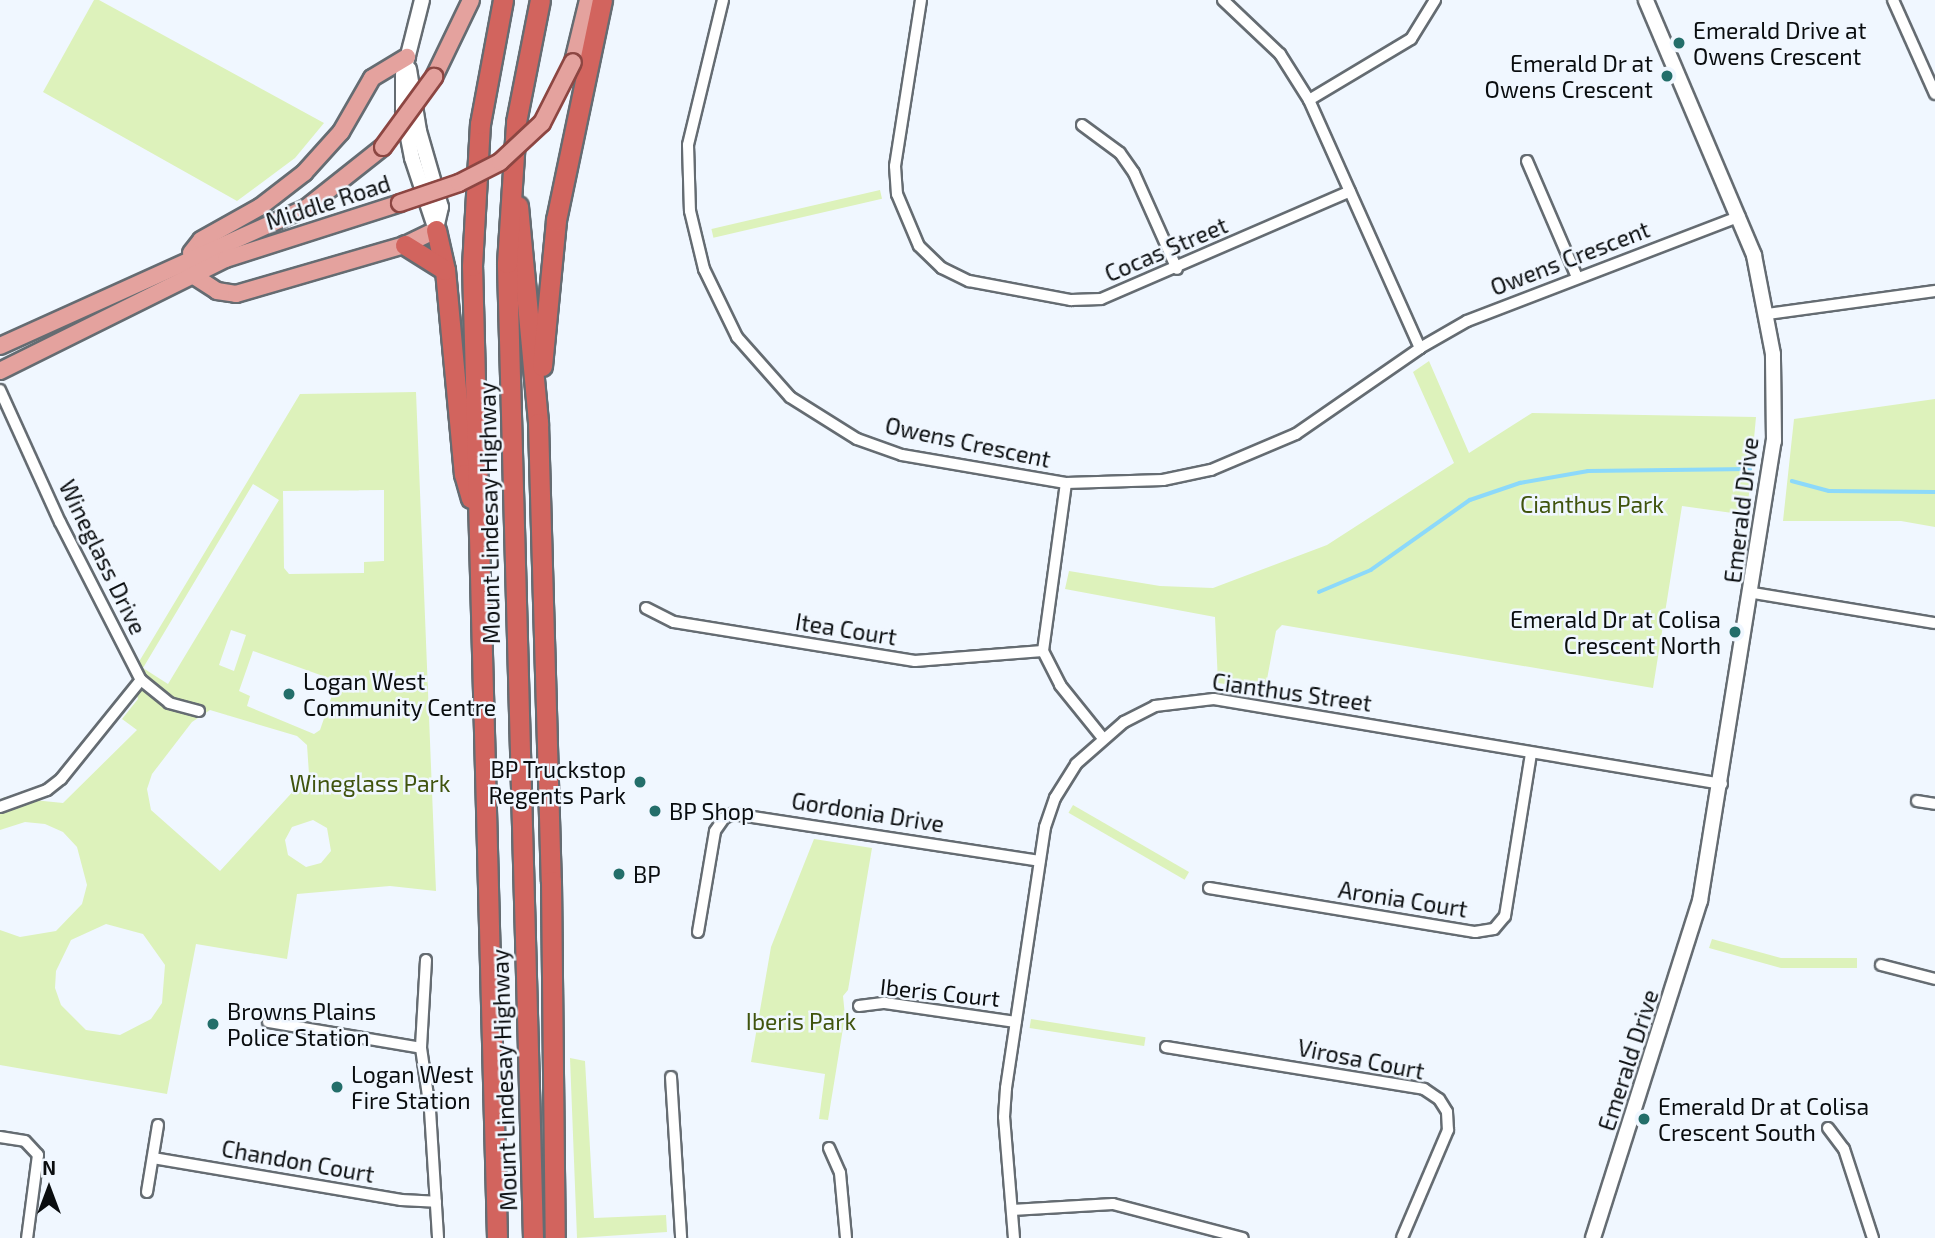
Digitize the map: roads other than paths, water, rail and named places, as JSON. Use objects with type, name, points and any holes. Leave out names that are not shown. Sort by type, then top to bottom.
[{"type":"highway","name":"Mount Lindesay Highway","points":[[497,1238],[479,529],[474,197],[480,124],[503,0]]},
{"type":"highway","name":"Mount Lindesay Highway","points":[[533,1238],[508,263],[510,186],[524,71],[540,0]]},
{"type":"highway","points":[[538,423],[556,220],[602,0]]},
{"type":"highway","points":[[510,186],[520,211],[538,423],[551,881],[555,1238]]},
{"type":"highway","points":[[436,230],[445,270],[464,474],[479,529]]},
{"type":"highway","points":[[405,245],[445,270]]},
{"type":"highway","points":[[485,1238],[496,1190]]},
{"type":"main road","name":"Middle Road","points":[[0,346],[187,258],[306,208],[383,147],[434,77],[471,0]]},
{"type":"main road","name":"Middle Road","points":[[0,371],[191,274],[459,184],[500,162],[541,123],[573,62],[588,0]]},
{"type":"main road","points":[[187,258],[201,240],[260,207],[304,173],[341,132],[372,78],[407,57]]},
{"type":"main road","points":[[191,274],[217,291],[236,294],[405,245],[436,230]]},
{"type":"street","points":[[422,0],[407,57],[419,131],[441,207],[436,230]]},
{"type":"street","name":"Owens Crescent","points":[[723,0],[690,129],[687,171],[693,232],[718,302],[737,337],[790,397],[857,439],[902,455],[1066,483],[1163,480],[1211,470],[1296,434],[1420,348],[1467,321],[1740,216]]},
{"type":"street","name":"Cocas Street","points":[[921,0],[895,166],[897,194],[919,246],[942,268],[969,281],[1072,300],[1101,299],[1177,269],[1350,191]]},
{"type":"street","points":[[1309,100],[1411,39],[1435,0]]},
{"type":"street","name":"Emerald Drive","points":[[1593,1238],[1691,939],[1722,784],[1774,441],[1767,314],[1740,216],[1646,0]]},
{"type":"street","points":[[1893,0],[1935,94]]},
{"type":"street","points":[[1226,1],[1280,54],[1309,100],[1420,348]]},
{"type":"street","points":[[1082,125],[1119,153],[1134,173],[1177,269]]},
{"type":"street","points":[[1527,161],[1577,277]]},
{"type":"street","points":[[1767,314],[1935,291]]},
{"type":"street","name":"Wineglass Drive","points":[[0,390],[60,522],[141,680],[169,704],[199,712]]},
{"type":"street","points":[[1066,483],[1043,651],[1060,685],[1102,737]]},
{"type":"street","points":[[1753,593],[1935,623]]},
{"type":"street","name":"Itea Court","points":[[646,608],[674,622],[915,661],[1043,651]]},
{"type":"street","points":[[0,807],[47,790],[61,779],[141,680]]},
{"type":"street","name":"Cianthus Street","points":[[1012,1210],[1004,1117],[1040,861],[1055,798],[1076,764],[1102,737],[1155,706],[1214,699],[1722,784]]},
{"type":"street","name":"Aronia Court","points":[[1209,888],[1475,932],[1494,929],[1505,916],[1531,752]]},
{"type":"street","points":[[1917,801],[1935,804]]},
{"type":"street","name":"Gordonia Drive","points":[[698,932],[715,831],[724,818],[733,814],[1040,861]]},
{"type":"street","points":[[426,960],[421,1048],[438,1238]]},
{"type":"street","points":[[1881,965],[1935,979]]},
{"type":"street","name":"Iberis Court","points":[[859,1006],[885,1003],[1016,1022]]},
{"type":"street","points":[[268,1022],[421,1048]]},
{"type":"street","name":"Virosa Court","points":[[1166,1047],[1424,1089],[1439,1099],[1447,1112],[1448,1130],[1402,1238]]},
{"type":"street","points":[[671,1077],[681,1238]]},
{"type":"street","points":[[147,1192],[158,1125]]},
{"type":"street","points":[[1828,1128],[1844,1149],[1873,1238]]},
{"type":"street","points":[[0,1136],[25,1141],[38,1155],[26,1238]]},
{"type":"street","points":[[830,1148],[840,1173],[846,1238]]},
{"type":"street","name":"Chandon Court","points":[[153,1158],[401,1200],[436,1202]]},
{"type":"street","points":[[1014,1238],[1012,1210],[1113,1204],[1243,1238]]},
{"type":"street","points":[[1197,1238],[1200,1225]]},
{"type":"waterway","points":[[1319,592],[1371,570],[1470,500],[1520,483],[1588,471],[1750,469]]},
{"type":"waterway","points":[[1792,481],[1829,491],[1935,492]]},
{"type":"place","name":"Emerald Drive at Owens Crescent","points":[[1679,43]]},
{"type":"place","name":"Emerald Dr at Owens Crescent","points":[[1667,76]]},
{"type":"place","name":"Emerald Dr at Colisa Crescent North","points":[[1735,632]]},
{"type":"place","name":"Logan West Community Centre","points":[[289,694]]},
{"type":"place","name":"BP Truckstop Regents Park","points":[[640,782]]},
{"type":"place","name":"BP Shop","points":[[655,811]]},
{"type":"place","name":"BP","points":[[619,874]]},
{"type":"place","name":"Browns Plains Police Station","points":[[213,1024]]},
{"type":"place","name":"Logan West Fire Station","points":[[337,1087]]},
{"type":"place","name":"Emerald Dr at Colisa Crescent South","points":[[1644,1119]]},
{"type":"park label","name":"Cianthus Park","points":[[1592,504]]},
{"type":"park label","name":"Wineglass Park","points":[[370,783]]},
{"type":"park label","name":"Iberis Park","points":[[801,1021]]}]
